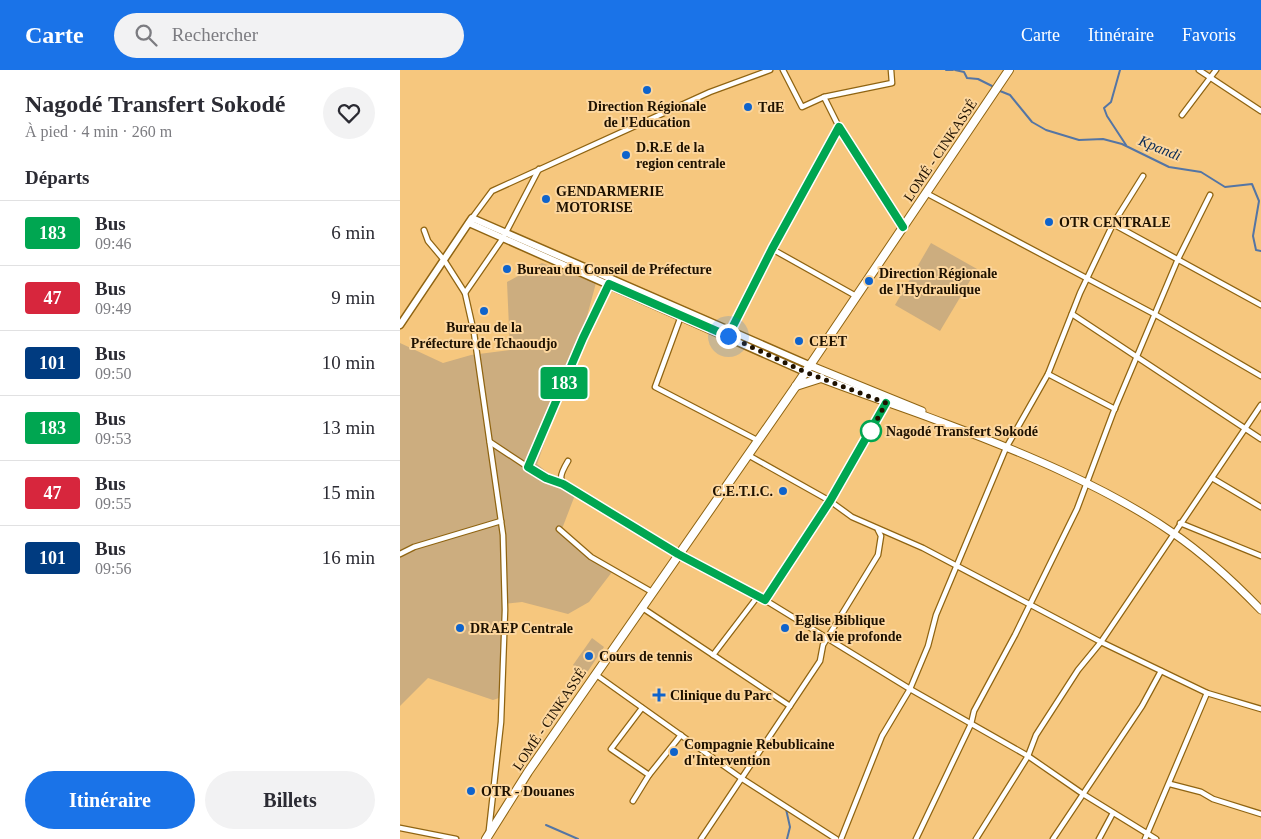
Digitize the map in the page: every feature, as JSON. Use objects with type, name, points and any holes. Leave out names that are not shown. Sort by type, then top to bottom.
[{"type":"highway","name":"LOMÉ - CINKASSÉ","points":[[488,836],[528,772],[796,386],[1009,70]]},
{"type":"highway","points":[[796,386],[821,378]]},
{"type":"main road","points":[[400,325],[470,220],[807,369],[924,412],[942,422]]},
{"type":"main road","points":[[504,235],[681,316],[729,334]]},
{"type":"main road","points":[[807,369],[821,378],[942,422],[1086,484],[1173,532],[1229,577],[1261,610]]},
{"type":"street","points":[[470,220],[492,191],[710,92],[770,70]]},
{"type":"street","points":[[783,70],[802,107],[824,97],[892,83],[890,70]]},
{"type":"street","points":[[1199,70],[1261,111]]},
{"type":"street","points":[[1182,115],[1216,70]]},
{"type":"street","points":[[824,97],[839,127],[903,227]]},
{"type":"street","points":[[729,334],[772,249],[839,127]]},
{"type":"street","points":[[465,293],[504,235],[540,168]]},
{"type":"street","points":[[841,839],[882,736],[910,689],[928,646],[936,614],[1006,448],[1048,374],[1086,278],[1113,224],[1143,176]]},
{"type":"street","points":[[926,193],[1156,315],[1261,376]]},
{"type":"street","points":[[916,839],[971,724],[974,711],[1030,606],[1077,509],[1115,409],[1178,259],[1210,195]]},
{"type":"street","points":[[1113,224],[1261,306]]},
{"type":"street","points":[[424,230],[428,241],[444,260],[465,293],[474,333],[501,520],[505,610],[501,722],[488,836]]},
{"type":"street","points":[[772,249],[856,296]]},
{"type":"street","points":[[528,467],[583,338],[609,284]]},
{"type":"street","points":[[1072,314],[1261,439]]},
{"type":"street","points":[[681,316],[654,387],[757,440]]},
{"type":"street","points":[[1048,374],[1115,409]]},
{"type":"street","points":[[765,600],[830,501],[886,403]]},
{"type":"street","points":[[976,839],[1028,756],[1036,735],[1078,670],[1101,642],[1173,532],[1261,405]]},
{"type":"street","points":[[490,442],[546,478],[563,484],[678,554],[765,600],[910,689],[1028,756],[1146,836],[1156,839]]},
{"type":"street","points":[[747,455],[878,530],[890,532],[1101,642],[1207,693],[1261,709]]},
{"type":"street","points":[[563,484],[561,476],[568,460]]},
{"type":"street","points":[[1212,478],[1261,507]]},
{"type":"street","points":[[400,554],[414,547],[501,520]]},
{"type":"street","points":[[1180,523],[1261,556]]},
{"type":"street","points":[[559,529],[591,557],[652,592]]},
{"type":"street","points":[[701,839],[820,661],[823,645],[878,555],[881,536],[878,530]]},
{"type":"street","points":[[713,655],[758,596]]},
{"type":"street","points":[[641,607],[790,706]]},
{"type":"street","points":[[1053,839],[1142,706],[1161,671]]},
{"type":"street","points":[[595,674],[741,778],[836,839]]},
{"type":"street","points":[[1146,836],[1170,784],[1207,693]]},
{"type":"street","points":[[642,708],[611,749],[649,775]]},
{"type":"street","points":[[633,801],[649,775],[681,735]]},
{"type":"street","points":[[1170,784],[1200,792],[1261,814]]},
{"type":"street","points":[[1099,839],[1114,813]]},
{"type":"street","points":[[400,828],[456,839]]},
{"type":"shaded area","points":[[931,243],[977,269],[940,331],[895,305]]},
{"type":"shaded area","points":[[542,263],[596,283],[580,342],[537,464],[575,495],[560,534],[612,572],[589,602],[568,614],[522,602],[504,604],[499,698],[493,700],[428,678],[400,706],[400,343],[443,363],[471,355],[510,350],[507,282]]},
{"type":"shaded area","name":"Cours de tennis","points":[[592,638],[604,647],[586,674],[573,665]]},
{"type":"waterway","name":"Kpandi","points":[[946,70],[953,70]]},
{"type":"waterway","name":"Kpandi","points":[[955,70],[964,72],[967,78],[978,79],[992,86]]},
{"type":"waterway","points":[[1120,70],[1111,102],[1104,108],[1107,116],[1126,145]]},
{"type":"waterway","name":"Kpandi","points":[[1000,91],[1010,95],[1032,122],[1046,130],[1079,140],[1103,139],[1122,144],[1169,167],[1201,172],[1225,187],[1252,184],[1259,201],[1253,236],[1256,250],[1261,251]]},
{"type":"waterway","points":[[786,809],[790,827],[787,839]]},
{"type":"waterway","points":[[546,825],[578,839]]},
{"type":"bus line","name":"183","points":[[886,403],[860,452],[830,501],[765,600],[678,554],[563,484],[546,478],[528,467],[583,338],[609,284],[728,336],[772,249],[839,127],[903,227]]},
{"type":"place","name":"Direction Régionale de l'Education","points":[[647,90]]},
{"type":"place","name":"TdE","points":[[748,107]]},
{"type":"place","name":"D.R.E de la region centrale","points":[[626,155]]},
{"type":"place","name":"GENDARMERIE MOTORISE","points":[[546,199]]},
{"type":"place","name":"OTR CENTRALE","points":[[1049,222]]},
{"type":"place","name":"Bureau du Conseil de Préfecture","points":[[507,269]]},
{"type":"place","name":"Direction Régionale de l'Hydraulique","points":[[869,281]]},
{"type":"place","name":"Bureau de la Préfecture de Tchaoudjo","points":[[484,311]]},
{"type":"place","name":"CEET","points":[[799,341]]},
{"type":"place","name":"Nagodé Transfert Sokodé","points":[[871,431]]},
{"type":"place","name":"C.E.T.I.C.","points":[[783,491]]},
{"type":"place","name":"DRAEP Centrale","points":[[460,628]]},
{"type":"place","name":"Eglise Biblique de la vie profonde","points":[[785,628]]},
{"type":"place","name":"Cours de tennis","points":[[589,656]]},
{"type":"place","name":"Clinique du Parc","points":[[659,695]]},
{"type":"place","name":"Compagnie Rebublicaine d'Intervention","points":[[674,752]]},
{"type":"place","name":"OTR - Douanes","points":[[471,791]]},
{"type":"route","points":[[728,336],[805,372],[886,403],[868,436],[871,431]]}]
